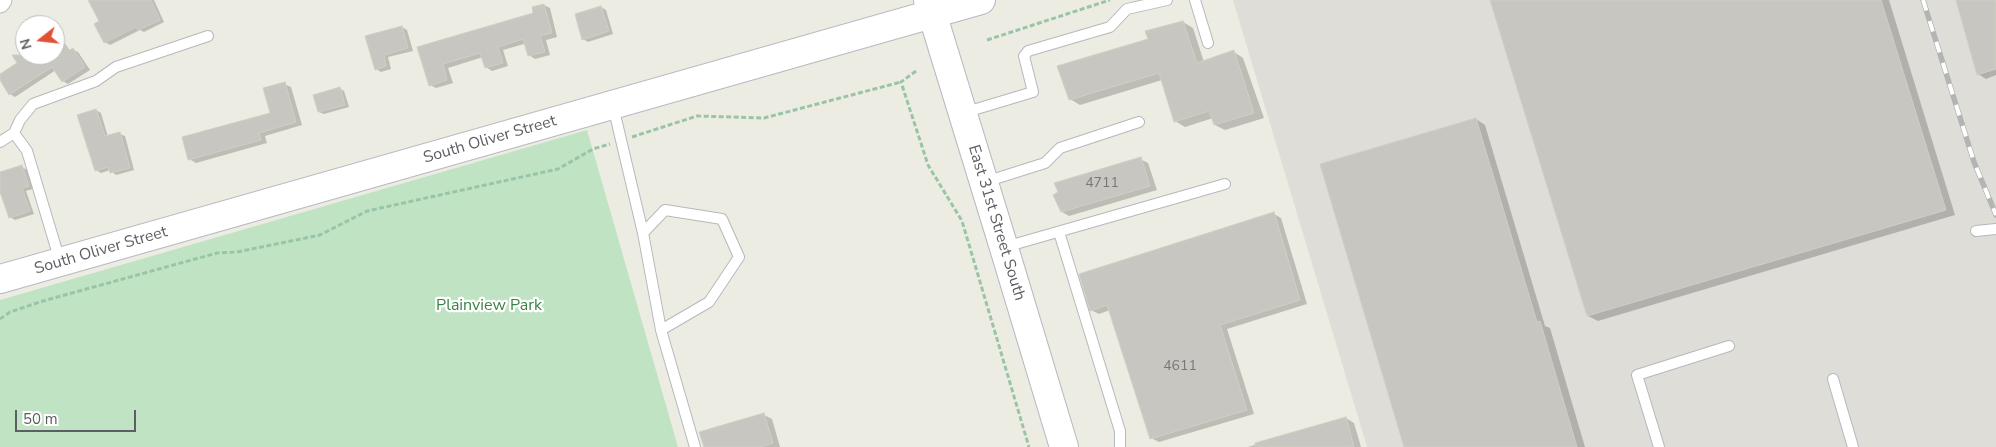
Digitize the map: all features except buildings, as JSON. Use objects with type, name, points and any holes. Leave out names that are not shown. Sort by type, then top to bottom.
[{"type":"main road","name":"South Oliver Street","points":[[0,280],[613,105],[930,7],[981,0]]},
{"type":"main road","name":"East 31st Street South","points":[[930,7],[1064,447]]},
{"type":"lane","points":[[962,113],[1033,92],[1024,56],[1028,51],[1110,28],[1127,9],[1144,3],[1167,0]]},
{"type":"lane","points":[[1195,0],[1208,43]]},
{"type":"lane","points":[[0,142],[14,133],[20,120],[32,104],[96,81],[116,67],[208,36]]},
{"type":"lane","points":[[613,105],[643,233],[661,330],[695,447]]},
{"type":"lane","points":[[984,183],[1045,163],[1060,148],[1139,122]]},
{"type":"lane","points":[[14,133],[27,151],[60,262]]},
{"type":"lane","points":[[1004,248],[1225,184]]},
{"type":"lane","points":[[643,233],[665,210],[722,219],[739,257],[709,302],[661,330]]},
{"type":"lane","points":[[1976,231],[1996,230]]},
{"type":"lane","points":[[1060,232],[1120,431],[1120,447]]},
{"type":"lane","points":[[1659,447],[1637,375],[1730,346]]},
{"type":"lane","points":[[1833,379],[1853,447]]},
{"type":"path","points":[[987,40],[1110,0]]},
{"type":"path","points":[[0,319],[10,312],[43,301],[218,253],[237,252],[320,235],[367,211],[558,168],[593,149],[697,116],[764,118],[901,82],[916,71]]},
{"type":"path","points":[[901,82],[928,165],[962,221],[1029,447]]},
{"type":"shaded area","points":[[1233,0],[1996,0],[1996,447],[1367,447]]},
{"type":"green space","name":"Plainview Park","points":[[587,130],[678,447],[0,447],[0,300]]},
{"type":"railway","points":[[1923,0],[1974,162],[1996,215]]}]
